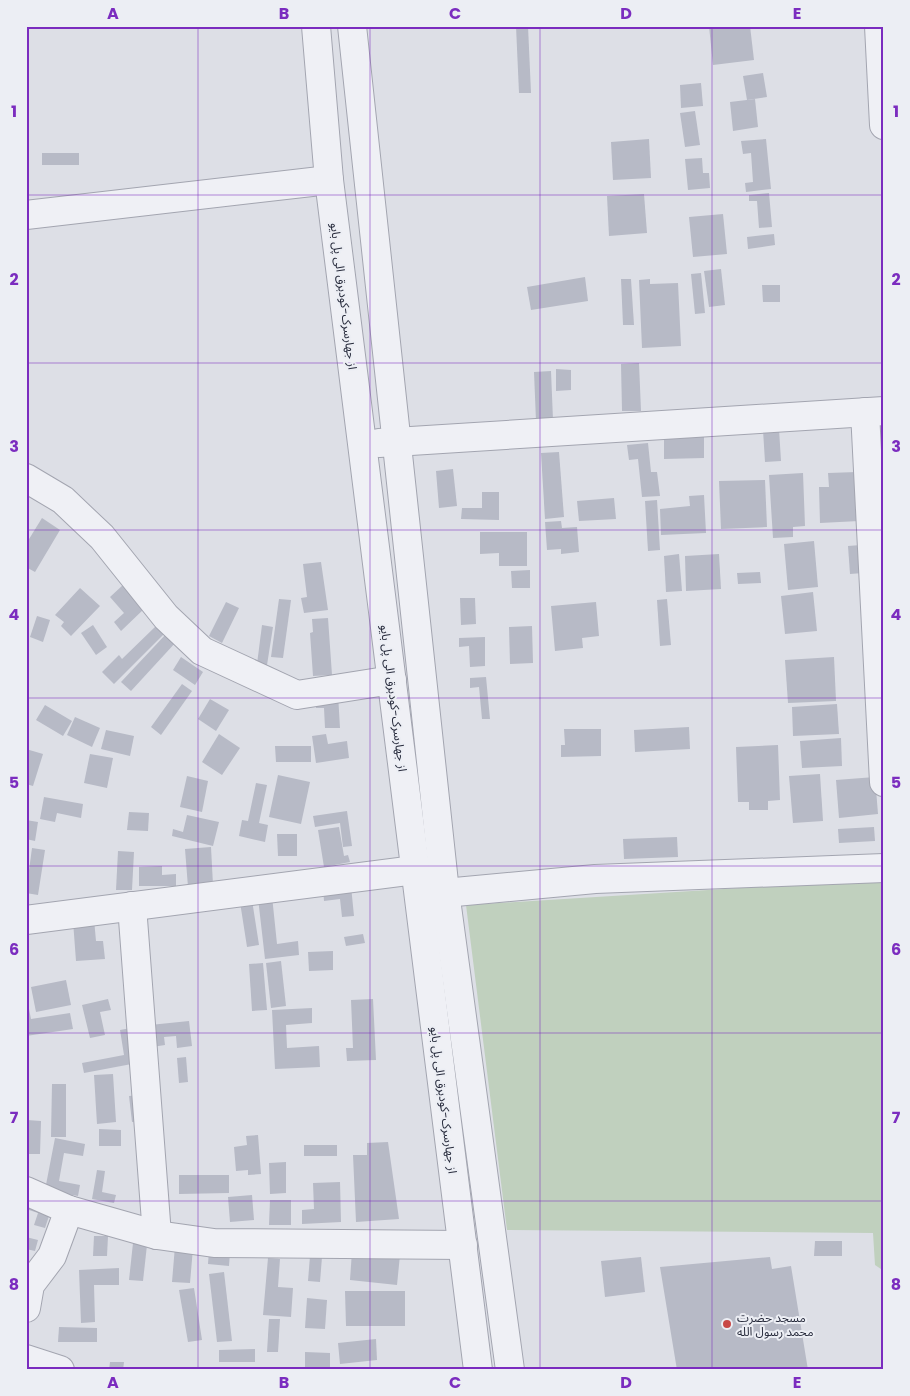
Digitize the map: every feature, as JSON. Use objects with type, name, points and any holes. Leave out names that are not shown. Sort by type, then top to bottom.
[{"type":"street","name":"از جهارسرک-کودبرق الی پل بایو","points":[[316,26],[329,180],[392,680],[510,1370]]},
{"type":"street","name":"از جهارسرک-کودبرق الی پل بایو","points":[[352,26],[396,442],[426,886],[463,1245],[478,1370]]},
{"type":"street","points":[[878,26],[884,125]]},
{"type":"street","points":[[26,215],[329,180]]},
{"type":"street","points":[[362,444],[874,411],[884,782]]},
{"type":"street","points":[[26,478],[62,500],[102,537],[166,617],[202,651],[297,696],[392,680]]},
{"type":"street","points":[[26,920],[132,906],[426,886],[884,868]]},
{"type":"street","points":[[132,906],[157,1235]]},
{"type":"street","points":[[26,1191],[69,1210],[157,1235],[214,1243],[463,1245]]},
{"type":"street","points":[[26,1308],[30,1285],[52,1256],[69,1210]]},
{"type":"street","points":[[26,1359],[60,1370]]},
{"type":"green space","points":[[884,879],[884,1271],[875,1265],[873,1233],[507,1230],[466,905]]},
{"type":"building","points":[[516,26],[528,26],[531,93],[519,93]]},
{"type":"building","points":[[709,26],[750,26],[754,60],[713,65]]},
{"type":"building","points":[[763,73],[767,97],[747,100],[743,76]]},
{"type":"building","points":[[701,83],[703,106],[681,108],[680,85]]},
{"type":"building","points":[[755,99],[758,127],[733,131],[730,102]]},
{"type":"building","points":[[695,111],[700,145],[685,147],[680,113]]},
{"type":"building","points":[[649,139],[651,178],[613,180],[611,142]]},
{"type":"building","points":[[766,139],[771,189],[746,192],[745,183],[753,182],[751,153],[743,154],[741,141]]},
{"type":"building","points":[[42,153],[79,153],[79,165],[42,165]]},
{"type":"building","points":[[702,158],[703,173],[709,173],[710,188],[688,190],[685,159]]},
{"type":"building","points":[[769,193],[772,227],[759,228],[757,201],[749,201],[749,195]]},
{"type":"building","points":[[644,194],[647,233],[609,236],[607,196]]},
{"type":"building","points":[[723,214],[727,254],[693,257],[689,217]]},
{"type":"building","points":[[774,234],[775,245],[748,249],[747,237]]},
{"type":"building","points":[[721,269],[725,305],[709,307],[704,271]]},
{"type":"building","points":[[701,273],[705,313],[695,314],[691,274]]},
{"type":"building","points":[[585,277],[588,301],[531,310],[527,287]]},
{"type":"building","points":[[621,279],[631,279],[634,325],[623,325]]},
{"type":"building","points":[[650,279],[650,284],[678,283],[681,346],[642,348],[639,280]]},
{"type":"building","points":[[762,285],[780,285],[780,302],[763,302]]},
{"type":"building","points":[[639,363],[641,411],[622,411],[621,364]]},
{"type":"building","points":[[556,369],[571,370],[571,390],[556,391]]},
{"type":"building","points":[[551,371],[553,420],[536,421],[534,372]]},
{"type":"building","points":[[880,426],[884,426],[884,469],[882,469]]},
{"type":"building","points":[[779,429],[781,461],[765,462],[763,430]]},
{"type":"building","points":[[704,437],[704,458],[664,459],[664,438]]},
{"type":"building","points":[[648,443],[651,472],[657,472],[660,496],[642,497],[638,459],[629,460],[627,445]]},
{"type":"building","points":[[559,452],[564,517],[545,519],[541,453]]},
{"type":"building","points":[[453,469],[457,506],[439,508],[436,471]]},
{"type":"building","points":[[857,472],[859,521],[820,523],[819,487],[829,487],[828,473]]},
{"type":"building","points":[[803,473],[805,526],[793,527],[793,537],[773,538],[769,475]]},
{"type":"building","points":[[765,480],[767,527],[721,529],[719,481]]},
{"type":"building","points":[[482,492],[499,492],[499,520],[461,519],[462,508],[482,508]]},
{"type":"building","points":[[704,495],[706,533],[661,535],[660,509],[690,506],[689,496]]},
{"type":"building","points":[[614,498],[616,519],[579,521],[577,501]]},
{"type":"building","points":[[657,500],[660,550],[648,551],[645,501]]},
{"type":"building","points":[[42,518],[60,530],[35,572],[26,567],[26,544]]},
{"type":"building","points":[[561,521],[562,528],[577,527],[579,552],[561,554],[561,549],[547,550],[545,522]]},
{"type":"building","points":[[480,532],[527,532],[527,566],[499,566],[499,553],[480,554]]},
{"type":"building","points":[[814,541],[818,587],[788,590],[784,544]]},
{"type":"building","points":[[861,545],[863,573],[850,574],[848,546]]},
{"type":"building","points":[[679,554],[682,591],[666,592],[664,556]]},
{"type":"building","points":[[719,554],[721,589],[686,591],[685,556]]},
{"type":"building","points":[[321,562],[328,610],[304,613],[301,598],[307,597],[303,564]]},
{"type":"building","points":[[530,570],[530,588],[512,588],[511,571]]},
{"type":"building","points":[[760,572],[761,583],[738,584],[737,573]]},
{"type":"building","points":[[123,585],[145,608],[121,631],[114,622],[124,613],[110,597]]},
{"type":"building","points":[[80,588],[100,606],[71,636],[61,626],[64,622],[55,615]]},
{"type":"building","points":[[813,592],[817,631],[785,634],[781,596]]},
{"type":"building","points":[[460,598],[475,598],[476,624],[461,625]]},
{"type":"building","points":[[279,599],[291,600],[283,658],[271,657]]},
{"type":"building","points":[[667,599],[671,645],[660,646],[657,600]]},
{"type":"building","points":[[226,602],[239,608],[222,643],[209,636]]},
{"type":"building","points":[[596,602],[599,636],[582,638],[583,648],[555,651],[551,606]]},
{"type":"building","points":[[37,616],[50,620],[43,642],[30,637]]},
{"type":"building","points":[[328,618],[332,675],[313,676],[310,633],[313,632],[312,619]]},
{"type":"building","points":[[93,625],[107,647],[96,655],[81,633]]},
{"type":"building","points":[[262,625],[273,627],[267,665],[257,664]]},
{"type":"building","points":[[156,626],[164,634],[114,684],[102,672],[119,655],[122,659]]},
{"type":"building","points":[[532,626],[533,663],[510,664],[509,627]]},
{"type":"building","points":[[167,633],[176,642],[131,691],[121,682]]},
{"type":"building","points":[[485,637],[485,666],[470,667],[469,646],[459,647],[459,638]]},
{"type":"building","points":[[181,657],[203,672],[195,685],[173,670]]},
{"type":"building","points":[[834,657],[836,701],[788,703],[785,660]]},
{"type":"building","points":[[486,677],[490,719],[482,719],[479,687],[470,688],[470,678]]},
{"type":"building","points":[[182,684],[192,691],[161,735],[151,727]]},
{"type":"building","points":[[338,694],[340,728],[325,728],[324,708],[316,708],[316,695]]},
{"type":"building","points":[[210,699],[229,710],[216,731],[198,719]]},
{"type":"building","points":[[837,704],[839,734],[793,736],[792,707]]},
{"type":"building","points":[[45,705],[72,721],[63,736],[36,720]]},
{"type":"building","points":[[75,717],[100,728],[92,747],[67,735]]},
{"type":"building","points":[[689,727],[690,749],[635,752],[634,730]]},
{"type":"building","points":[[564,729],[601,729],[601,756],[561,757],[561,745],[565,745]]},
{"type":"building","points":[[106,730],[134,736],[130,756],[101,749]]},
{"type":"building","points":[[219,734],[240,748],[222,775],[202,762]]},
{"type":"building","points":[[326,734],[328,744],[347,741],[349,758],[316,763],[312,736]]},
{"type":"building","points":[[841,738],[842,766],[802,768],[800,741]]},
{"type":"building","points":[[778,745],[780,800],[768,801],[768,810],[749,810],[749,802],[738,802],[736,747]]},
{"type":"building","points":[[275,746],[311,746],[311,762],[276,762]]},
{"type":"building","points":[[26,749],[43,754],[33,786],[26,784]]},
{"type":"building","points":[[90,754],[113,758],[107,788],[84,783]]},
{"type":"building","points":[[820,774],[823,821],[793,823],[789,776]]},
{"type":"building","points":[[278,775],[310,782],[301,824],[269,817]]},
{"type":"building","points":[[187,776],[208,781],[202,812],[180,807]]},
{"type":"building","points":[[875,777],[878,814],[839,818],[836,780]]},
{"type":"building","points":[[256,783],[267,785],[259,823],[268,825],[265,842],[239,836],[242,820],[248,821]]},
{"type":"building","points":[[44,797],[83,804],[81,818],[57,813],[55,822],[40,819]]},
{"type":"building","points":[[347,811],[352,846],[343,847],[340,823],[315,827],[313,816]]},
{"type":"building","points":[[129,812],[149,813],[148,831],[127,830]]},
{"type":"building","points":[[187,815],[219,822],[213,846],[172,836],[173,829],[183,832]]},
{"type":"building","points":[[26,820],[38,822],[35,841],[26,839]]},
{"type":"building","points":[[339,827],[344,856],[348,855],[350,862],[324,867],[318,830]]},
{"type":"building","points":[[874,827],[875,841],[839,843],[838,829]]},
{"type":"building","points":[[277,834],[297,834],[297,856],[278,856]]},
{"type":"building","points":[[677,837],[678,857],[624,859],[623,839]]},
{"type":"building","points":[[211,847],[213,885],[188,887],[185,849]]},
{"type":"building","points":[[32,848],[45,850],[38,895],[26,893]]},
{"type":"building","points":[[118,851],[134,852],[132,890],[116,890]]},
{"type":"building","points":[[162,866],[162,875],[176,874],[176,886],[139,886],[139,867]]},
{"type":"building","points":[[351,886],[354,916],[342,917],[340,899],[324,901],[323,888]]},
{"type":"building","points":[[272,896],[277,944],[298,941],[299,955],[265,959],[258,898]]},
{"type":"building","points":[[252,900],[259,945],[247,947],[240,902]]},
{"type":"building","points":[[94,919],[96,941],[103,941],[105,959],[76,961],[73,921]]},
{"type":"building","points":[[363,934],[365,943],[346,946],[344,937]]},
{"type":"building","points":[[333,951],[333,970],[309,971],[308,952]]},
{"type":"building","points":[[281,961],[286,1006],[271,1008],[266,963]]},
{"type":"building","points":[[263,963],[267,1010],[252,1011],[249,964]]},
{"type":"building","points":[[66,980],[71,1005],[36,1012],[31,987]]},
{"type":"building","points":[[26,994],[31,1019],[70,1013],[73,1029],[26,1036]]},
{"type":"building","points":[[108,999],[111,1010],[100,1012],[105,1035],[90,1038],[82,1005]]},
{"type":"building","points":[[373,999],[376,1060],[347,1061],[346,1048],[353,1048],[351,1000]]},
{"type":"building","points":[[312,1008],[312,1023],[286,1025],[287,1048],[319,1046],[320,1067],[275,1069],[272,1010]]},
{"type":"building","points":[[189,1021],[192,1046],[177,1048],[176,1036],[164,1037],[165,1045],[152,1047],[150,1025]]},
{"type":"building","points":[[131,1028],[137,1063],[84,1073],[82,1063],[124,1055],[120,1030]]},
{"type":"building","points":[[186,1057],[188,1082],[179,1083],[177,1058]]},
{"type":"building","points":[[113,1074],[116,1122],[97,1124],[94,1075]]},
{"type":"building","points":[[52,1084],[66,1084],[66,1137],[51,1137]]},
{"type":"building","points":[[140,1095],[143,1121],[132,1122],[129,1096]]},
{"type":"building","points":[[27,1120],[41,1121],[40,1154],[26,1154]]},
{"type":"building","points":[[99,1129],[121,1130],[121,1146],[99,1146]]},
{"type":"building","points":[[258,1135],[261,1174],[248,1175],[248,1170],[236,1171],[234,1147],[247,1145],[246,1136]]},
{"type":"building","points":[[55,1138],[85,1144],[83,1156],[64,1153],[59,1181],[80,1185],[78,1196],[45,1190]]},
{"type":"building","points":[[388,1142],[399,1219],[356,1222],[353,1155],[367,1155],[367,1143]]},
{"type":"building","points":[[304,1145],[337,1145],[337,1156],[304,1156]]},
{"type":"building","points":[[286,1162],[286,1193],[270,1194],[269,1163]]},
{"type":"building","points":[[97,1170],[105,1171],[102,1192],[116,1195],[114,1203],[92,1199]]},
{"type":"building","points":[[179,1175],[229,1175],[229,1193],[179,1194]]},
{"type":"building","points":[[340,1182],[341,1222],[302,1224],[302,1210],[314,1209],[313,1183]]},
{"type":"building","points":[[252,1195],[254,1220],[230,1222],[228,1197]]},
{"type":"building","points":[[270,1200],[291,1200],[291,1225],[269,1225]]},
{"type":"building","points":[[26,1203],[52,1207],[45,1228],[34,1225],[38,1213],[26,1209]]},
{"type":"building","points":[[94,1236],[108,1236],[107,1256],[93,1256]]},
{"type":"building","points":[[26,1237],[38,1240],[35,1251],[26,1249]]},
{"type":"building","points":[[815,1241],[842,1241],[842,1256],[814,1256]]},
{"type":"building","points":[[133,1243],[147,1245],[143,1281],[129,1280]]},
{"type":"building","points":[[175,1246],[193,1248],[190,1283],[172,1282]]},
{"type":"building","points":[[209,1250],[230,1252],[229,1266],[208,1264]]},
{"type":"building","points":[[352,1251],[400,1255],[397,1285],[350,1280]]},
{"type":"building","points":[[310,1256],[322,1257],[320,1282],[308,1281]]},
{"type":"building","points":[[641,1257],[645,1292],[605,1297],[601,1261]]},
{"type":"building","points":[[770,1257],[772,1269],[791,1266],[808,1370],[677,1370],[660,1267]]},
{"type":"building","points":[[268,1258],[280,1259],[278,1287],[293,1288],[291,1317],[263,1315]]},
{"type":"building","points":[[119,1268],[119,1285],[94,1285],[95,1322],[81,1323],[79,1270]]},
{"type":"building","points":[[224,1272],[232,1341],[217,1342],[209,1274]]},
{"type":"building","points":[[194,1288],[202,1340],[188,1342],[179,1290]]},
{"type":"building","points":[[345,1291],[405,1291],[405,1326],[346,1326]]},
{"type":"building","points":[[307,1298],[327,1300],[325,1329],[305,1328]]},
{"type":"building","points":[[269,1319],[280,1319],[278,1352],[267,1352]]},
{"type":"building","points":[[59,1327],[97,1328],[97,1342],[58,1342]]},
{"type":"building","points":[[376,1339],[377,1360],[340,1364],[338,1343]]},
{"type":"building","points":[[255,1349],[255,1362],[219,1362],[219,1350]]},
{"type":"building","points":[[305,1352],[330,1353],[330,1370],[305,1370]]},
{"type":"building","points":[[110,1362],[124,1362],[123,1370],[109,1370]]},
{"type":"place","name":"مسجد حضرت محمد رسول الله","points":[[727,1324]]}]
